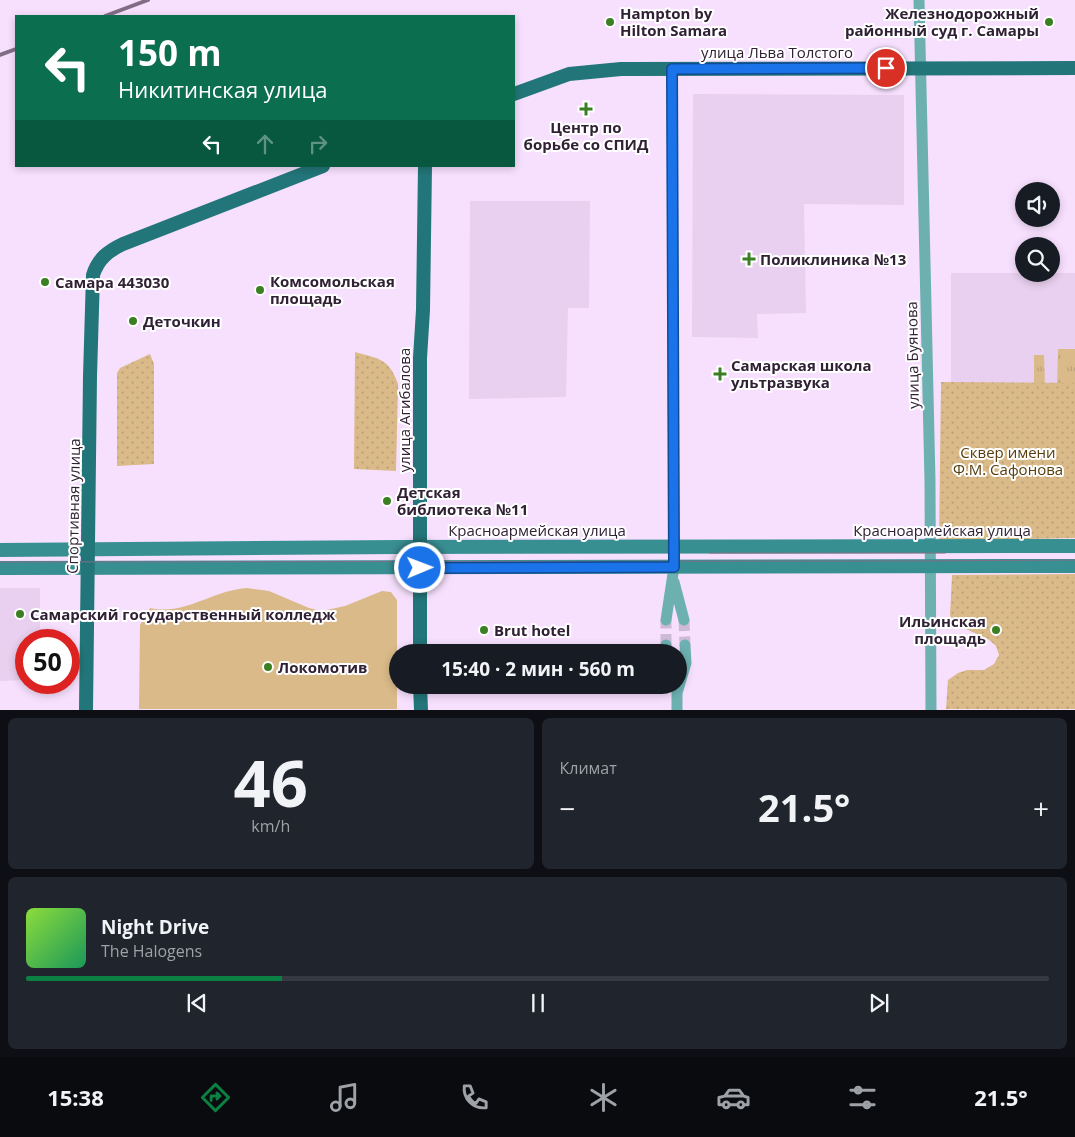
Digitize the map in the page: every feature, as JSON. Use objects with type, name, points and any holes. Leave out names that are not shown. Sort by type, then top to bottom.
[{"type":"main road","name":"улица Льва Толстого","points":[[515,94],[556,77],[583,72],[621,69],[1075,68]]},
{"type":"main road","name":"Спортивная улица","points":[[86,710],[92,304],[93,275],[96,265],[102,257],[117,246],[320,167]]},
{"type":"main road","name":"улица Агибалова","points":[[420,644],[420,378],[425,167]]},
{"type":"main road","name":"Красноармейская улица","points":[[0,550],[1075,546]]},
{"type":"main road","points":[[0,568],[420,568],[674,573],[930,566],[1075,566]]},
{"type":"main road","points":[[420,694],[421,710]]},
{"type":"street","name":"улица Буянова","points":[[918,0],[932,710]]},
{"type":"street","points":[[666,620],[674,573],[672,69]]},
{"type":"street","points":[[674,573],[684,620]]},
{"type":"street","points":[[676,694],[677,710]]},
{"type":"shaded area","name":"Поликлиника №13","points":[[693,94],[904,95],[904,205],[804,204],[806,313],[757,314],[758,338],[692,337]]},
{"type":"shaded area","points":[[470,201],[590,201],[589,308],[568,308],[566,397],[469,399]]},
{"type":"shaded area","points":[[951,273],[1015,273],[1015,282],[1060,282],[1060,273],[1075,273],[1075,384],[951,383]]},
{"type":"shaded area","name":"Самарский государственный колледж","points":[[0,588],[40,588],[40,629],[15,629],[15,680],[0,681]]},
{"type":"green space","points":[[1058,349],[1075,349],[1075,387],[1057,387]]},
{"type":"green space","points":[[355,352],[377,358],[387,364],[395,375],[398,384],[396,471],[354,469]]},
{"type":"green space","points":[[150,354],[154,364],[154,464],[117,466],[117,373],[120,368]]},
{"type":"green space","points":[[1034,355],[1044,355],[1045,387],[1034,387]]},
{"type":"green space","name":"Cквер имени Ф.М. Сафонова","points":[[941,382],[1075,383],[1075,538],[939,541]]},
{"type":"green space","name":"Ильинская площадь","points":[[1075,574],[1075,709],[946,709],[948,680],[958,673],[967,670],[984,670],[994,664],[999,655],[996,646],[988,639],[955,624],[950,616],[952,575]]},
{"type":"green space","name":"Локомотив","points":[[247,588],[269,591],[309,608],[322,611],[345,606],[382,591],[391,592],[397,600],[397,644],[389,644],[389,694],[397,694],[397,709],[139,709],[140,625],[150,608],[175,609],[234,590]]},
{"type":"tunnel","points":[[666,620],[666,644]]},
{"type":"tunnel","points":[[684,620],[685,644]]},
{"type":"tram line","points":[[710,553],[945,553]]},
{"type":"tram line","points":[[0,562],[1075,560]]},
{"type":"railway","points":[[108,15],[148,0]]},
{"type":"railway","points":[[0,55],[15,49]]},
{"type":"place","name":"Hampton by Hilton Samara","points":[[610,22]]},
{"type":"place","name":"Железнодорожный районный суд г. Самары","points":[[1049,22]]},
{"type":"place","name":"Центр по борьбе со СПИД","points":[[586,109]]},
{"type":"place","name":"Поликлиника №13","points":[[749,259]]},
{"type":"place","name":"Самара 443030","points":[[45,282]]},
{"type":"place","name":"Комсомольская площадь","points":[[260,290]]},
{"type":"place","name":"Деточкин","points":[[133,321]]},
{"type":"place","name":"Самарская школа ультразвука","points":[[720,374]]},
{"type":"place","name":"Детская библиотека №11","points":[[387,501]]},
{"type":"place","name":"Самарский государственный колледж","points":[[20,614]]},
{"type":"place","name":"Brut hotel","points":[[484,630]]},
{"type":"place","name":"Ильинская площадь","points":[[996,630]]},
{"type":"place","name":"Локомотив","points":[[268,667]]},
{"type":"route","points":[[420,568],[674,567],[672,69],[886,68]]}]
